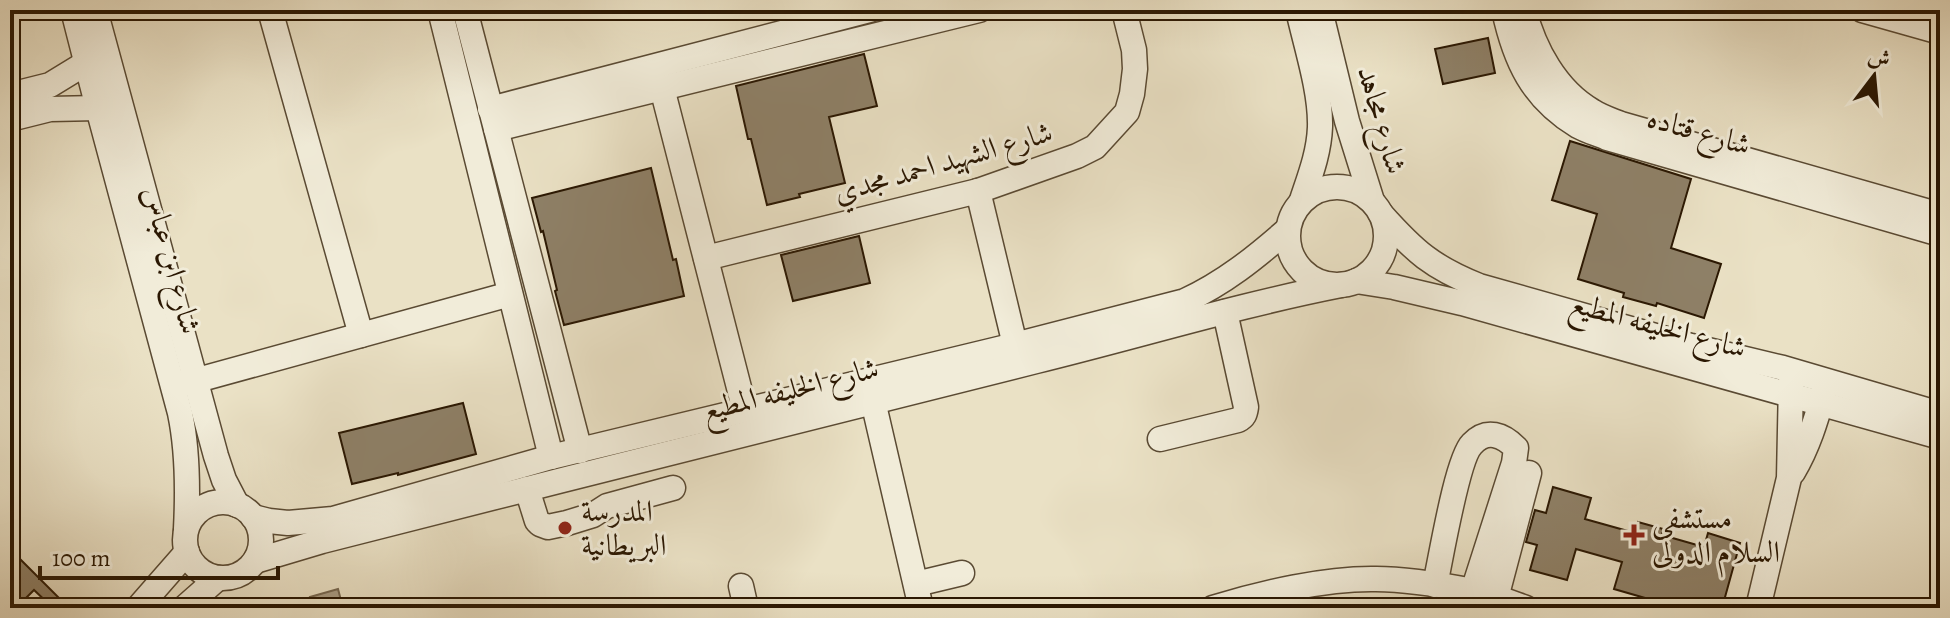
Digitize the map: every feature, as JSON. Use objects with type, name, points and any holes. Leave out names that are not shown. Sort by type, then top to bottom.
[{"type":"street","name":"شارع ابن عباس","points":[[73,10],[98,108],[184,384],[224,480],[245,511]]},
{"type":"street","name":"شارع ابن عباس","points":[[95,10],[184,384],[187,541]]},
{"type":"street","points":[[270,10],[361,335]]},
{"type":"street","points":[[440,10],[551,457]]},
{"type":"street","points":[[465,10],[580,451]]},
{"type":"street","points":[[493,119],[797,19],[870,10]]},
{"type":"street","points":[[493,119],[662,88],[941,15],[979,10]]},
{"type":"street","name":"شارع الشهيد احمد مجدي","points":[[706,258],[978,191],[1095,147],[1127,112],[1132,94],[1134,50],[1124,10]]},
{"type":"street","name":"شارع مجاهد","points":[[1298,10],[1319,101],[1320,125],[1314,163],[1302,200]]},
{"type":"street","name":"شارع مجاهد","points":[[1320,10],[1347,121],[1377,208]]},
{"type":"street","name":"شارع قتاده","points":[[1504,10],[1526,76],[1543,98],[1580,127],[1607,138],[1940,234]]},
{"type":"street","name":"شارع قتاده","points":[[1524,10],[1540,56],[1566,90],[1594,112],[1621,124],[1940,215]]},
{"type":"street","points":[[1862,10],[1932,18]]},
{"type":"street","points":[[10,95],[50,85],[86,63]]},
{"type":"street","points":[[662,88],[745,411]]},
{"type":"street","points":[[10,119],[50,109],[98,108]]},
{"type":"street","points":[[1345,187],[1360,192],[1377,208],[1386,230],[1386,245],[1380,261],[1370,273],[1349,283],[1323,283],[1307,276],[1295,263],[1288,247],[1287,230],[1295,209],[1315,191],[1345,187]]},
{"type":"street","points":[[978,191],[1015,345]]},
{"type":"street","name":"شارع الخليفه المطيع","points":[[1377,208],[1417,252],[1479,286],[1691,346],[1791,383]]},
{"type":"street","name":"شارع الخليفه المطيع","points":[[255,561],[307,545],[873,401],[1117,330],[1209,290],[1287,230]]},
{"type":"street","name":"شارع الخليفه المطيع","points":[[245,511],[269,521],[288,523],[333,519],[551,457],[1015,345],[1225,312],[1349,283],[1394,287],[1791,383],[1940,437]]},
{"type":"street","points":[[184,384],[510,294]]},
{"type":"street","points":[[1160,439],[1243,417],[1246,407],[1225,312]]},
{"type":"street","points":[[1758,608],[1789,478],[1791,383]]},
{"type":"street","points":[[1789,478],[1812,434],[1824,393]]},
{"type":"street","name":"شارع الخليفه المطيع","points":[[1824,393],[1940,414]]},
{"type":"street","points":[[873,401],[921,608]]},
{"type":"street","points":[[1435,585],[1466,455],[1471,445],[1493,433],[1505,437],[1516,448],[1514,463],[1473,591]]},
{"type":"street","points":[[1508,604],[1529,473]]},
{"type":"street","points":[[527,489],[537,521],[548,527],[593,515],[607,506],[673,488]]},
{"type":"street","points":[[224,502],[245,511],[260,530],[261,543],[255,561],[234,577],[218,578],[197,569],[189,557],[187,541],[192,518],[201,509],[224,502]]},
{"type":"street","points":[[138,608],[187,541]]},
{"type":"street","points":[[1508,604],[1526,543]]},
{"type":"street","points":[[916,584],[962,573]]},
{"type":"street","points":[[184,608],[218,578]]},
{"type":"street","points":[[1213,608],[1333,581],[1377,579],[1473,591],[1508,604]]},
{"type":"shaded area","points":[[338,589],[343,608],[313,608],[310,597]]},
{"type":"building","points":[[1488,38],[1495,73],[1443,84],[1435,49]]},
{"type":"building","points":[[864,54],[877,106],[829,117],[845,183],[767,205],[736,86]]},
{"type":"building","points":[[1570,141],[1691,179],[1671,248],[1721,264],[1704,318],[1657,303],[1656,306],[1623,297],[1624,293],[1578,279],[1597,214],[1552,200]]},
{"type":"building","points":[[651,168],[684,296],[564,325],[543,231],[532,198]]},
{"type":"building","points":[[859,236],[870,283],[793,301],[781,255]]},
{"type":"building","points":[[463,403],[476,454],[352,484],[339,433]]},
{"type":"building","points":[[1553,487],[1591,498],[1585,519],[1635,533],[1638,522],[1663,529],[1662,535],[1704,547],[1708,533],[1740,543],[1722,608],[1658,608],[1659,602],[1614,589],[1622,562],[1576,549],[1567,580],[1530,570],[1537,545],[1526,542],[1535,510],[1546,513]]},
{"type":"building","points":[[10,549],[69,608],[53,608],[34,590],[19,605],[10,596]]},
{"type":"place","name":"المدرسة البريطانية","points":[[565,528]]},
{"type":"place","name":"مستشفى السلام الدولى","points":[[1634,535]]}]
